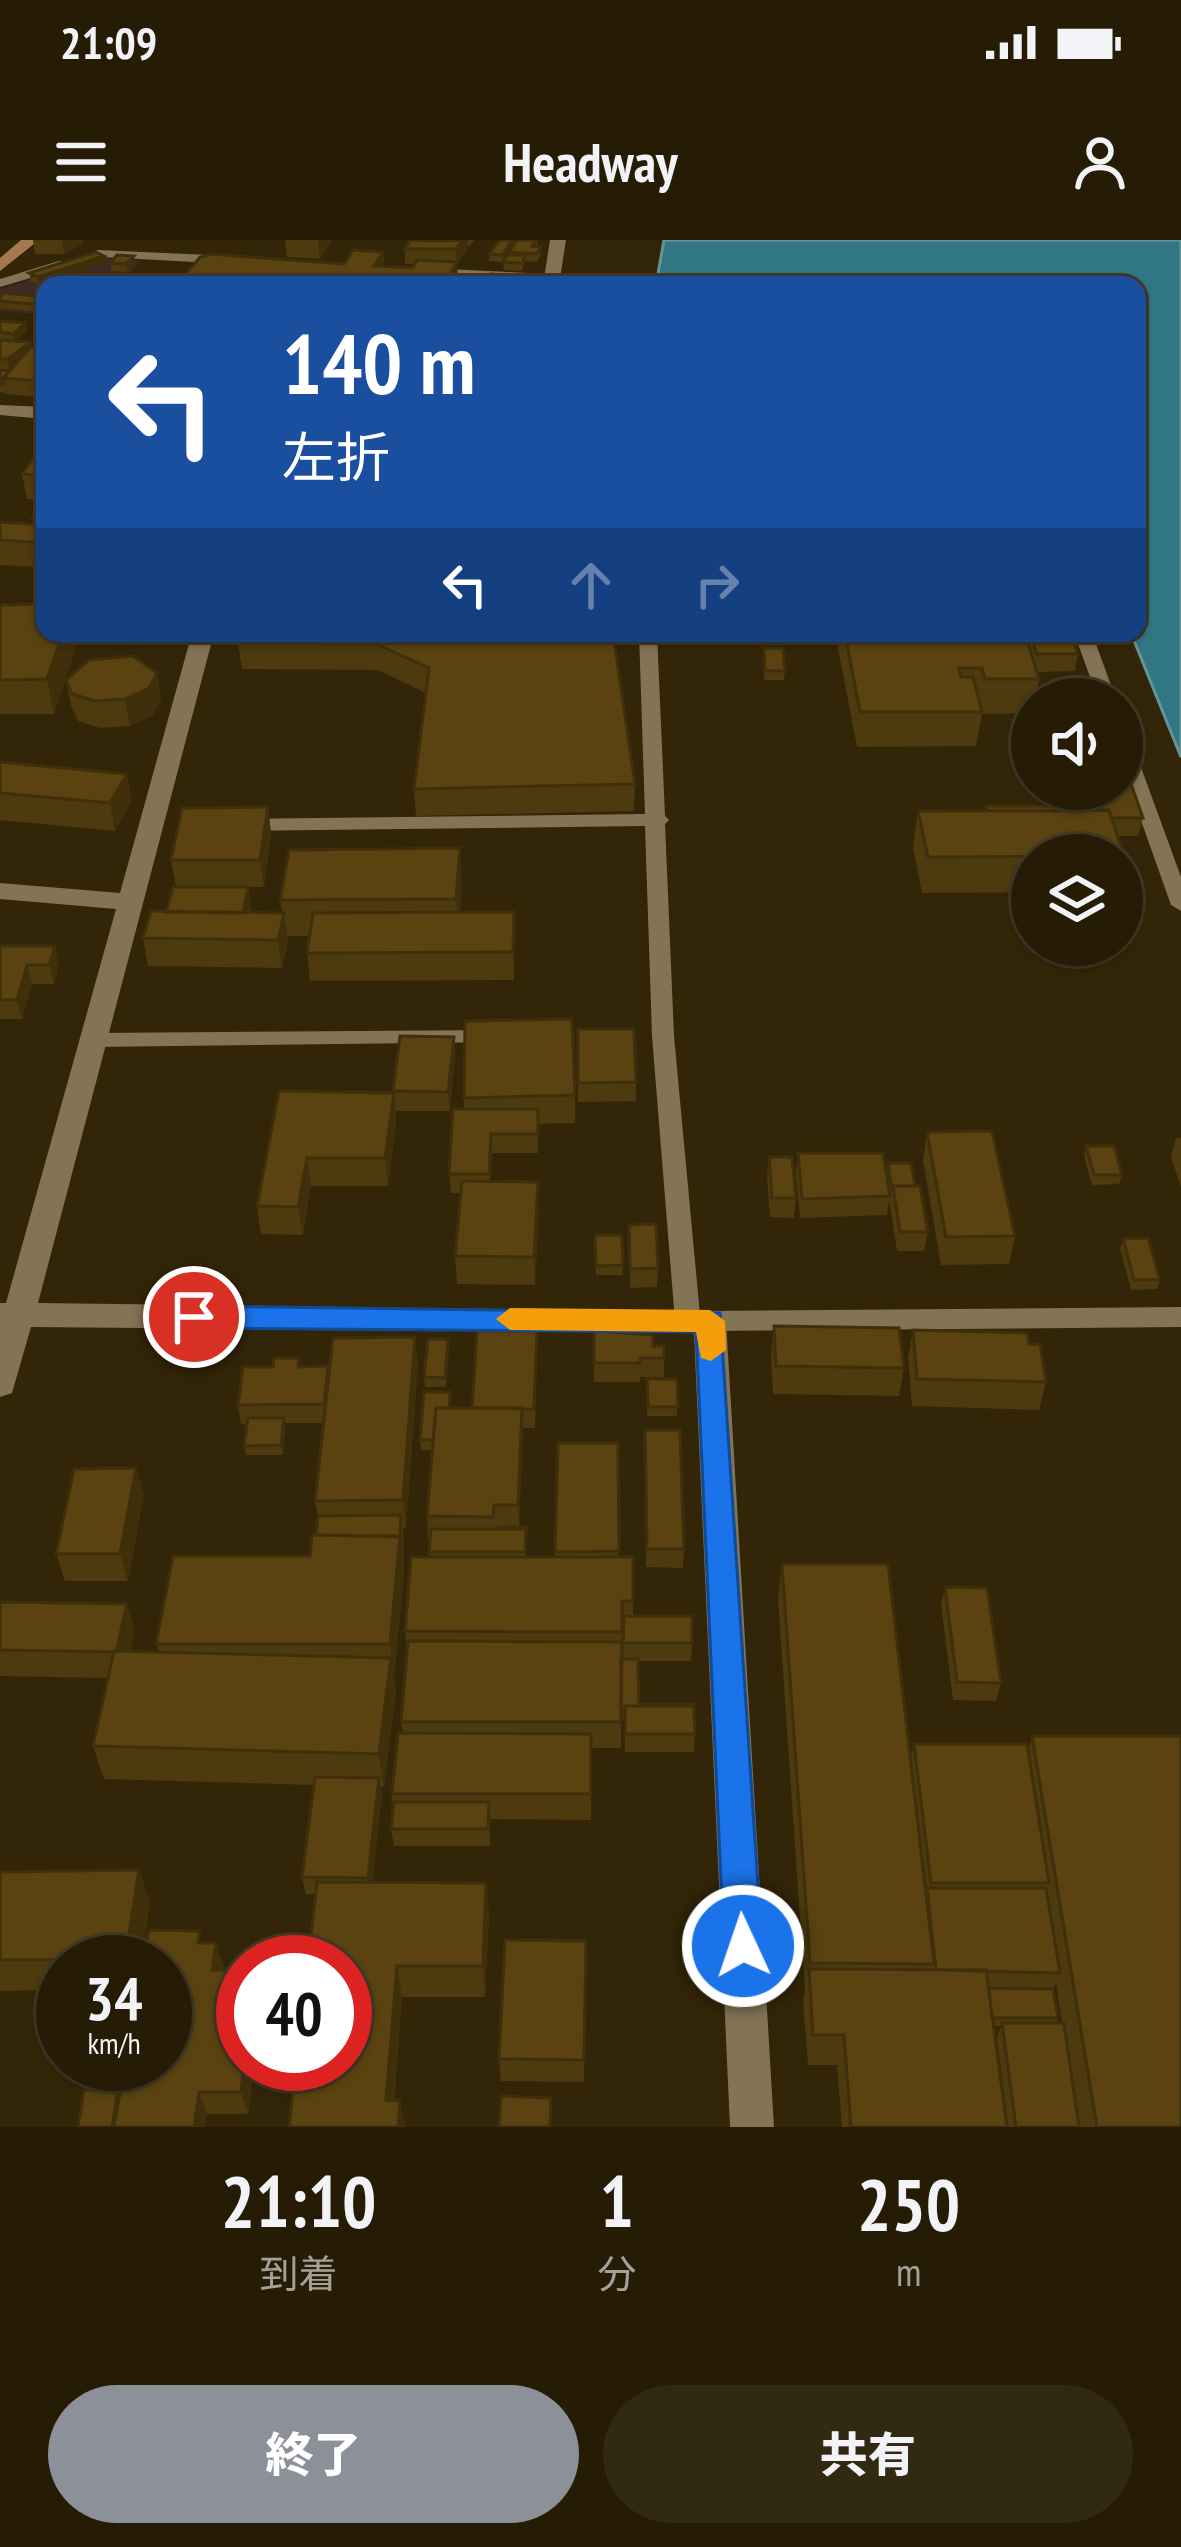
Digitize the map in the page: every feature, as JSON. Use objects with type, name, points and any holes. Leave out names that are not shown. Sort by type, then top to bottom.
[{"type":"main road","points":[[0,247],[8,240]]},
{"type":"main road","points":[[0,266],[31,240]]},
{"type":"street","points":[[552,276],[558,240]]},
{"type":"street","points":[[0,283],[100,246],[239,260]]},
{"type":"street","points":[[399,269],[481,276]]},
{"type":"street","points":[[0,436],[10,411]]},
{"type":"street","points":[[0,1384],[9,1315],[130,902],[162,826],[201,642]]},
{"type":"street","points":[[649,642],[659,820],[651,1036],[699,1321],[752,2127]]},
{"type":"street","points":[[1087,642],[1100,678]]},
{"type":"street","points":[[1143,799],[1181,905]]},
{"type":"street","points":[[220,825],[659,820]]},
{"type":"street","points":[[0,891],[130,902]]},
{"type":"street","points":[[93,1040],[520,1037]]},
{"type":"street","points":[[9,1315],[699,1321],[1181,1317]]},
{"type":"shaded area","points":[[100,258],[140,261],[127,276],[42,276]]},
{"type":"shaded area","points":[[36,278],[36,314],[0,311],[0,289]]},
{"type":"water","points":[[664,240],[1181,240],[1181,757],[1135,642],[1146,642],[1146,276],[658,276]]},
{"type":"building","points":[[410,240],[463,240],[456,249],[405,249]]},
{"type":"building","points":[[500,240],[512,240],[503,255],[489,254]]},
{"type":"building","points":[[517,240],[536,240],[532,246],[541,247],[537,254],[509,252]]},
{"type":"building","points":[[353,250],[383,252],[374,266],[413,268],[417,260],[457,262],[450,276],[186,274],[200,257],[211,254],[344,264]]},
{"type":"building","points":[[96,252],[104,256],[41,276],[29,273]]},
{"type":"building","points":[[117,255],[134,256],[126,264],[110,263]]},
{"type":"building","points":[[507,255],[525,255],[522,263],[503,262]]},
{"type":"building","points":[[0,296],[36,296],[36,304],[0,301]]},
{"type":"building","points":[[0,321],[25,323],[13,334],[0,332]]},
{"type":"building","points":[[0,340],[31,342],[0,359]]},
{"type":"building","points":[[31,347],[36,347],[36,381],[3,378]]},
{"type":"building","points":[[36,455],[36,475],[22,474]]},
{"type":"building","points":[[0,522],[36,524],[33,542],[0,540]]},
{"type":"building","points":[[36,604],[36,642],[60,642],[47,679],[0,680],[0,605]]},
{"type":"building","points":[[614,642],[635,784],[414,789],[429,668],[376,644],[238,643]]},
{"type":"building","points":[[847,642],[1028,642],[1039,678],[985,679],[982,668],[959,668],[961,677],[973,677],[982,712],[860,712]]},
{"type":"building","points":[[1033,642],[1074,642],[1078,654],[1037,654]]},
{"type":"building","points":[[764,648],[783,648],[785,671],[765,671]]},
{"type":"building","points":[[133,656],[157,673],[149,688],[125,699],[95,701],[72,694],[66,680],[89,660]]},
{"type":"building","points":[[0,762],[127,774],[110,803],[0,793]]},
{"type":"building","points":[[986,806],[1063,811],[987,811]]},
{"type":"building","points":[[268,807],[260,860],[171,860],[182,808]]},
{"type":"building","points":[[1109,810],[1140,810],[1143,818],[1111,818]]},
{"type":"building","points":[[1109,810],[1117,834],[1011,834],[1011,857],[928,857],[918,811]]},
{"type":"building","points":[[460,848],[456,899],[280,900],[289,850]]},
{"type":"building","points":[[173,887],[248,887],[243,913],[166,912]]},
{"type":"building","points":[[151,911],[284,913],[278,940],[143,938]]},
{"type":"building","points":[[514,912],[513,952],[307,953],[313,913]]},
{"type":"building","points":[[0,946],[55,946],[49,965],[27,965],[17,1000],[0,1000]]},
{"type":"building","points":[[572,1019],[575,1095],[464,1098],[465,1021]]},
{"type":"building","points":[[578,1029],[634,1029],[636,1082],[578,1083]]},
{"type":"building","points":[[400,1036],[454,1037],[448,1092],[393,1091]]},
{"type":"building","points":[[279,1091],[394,1093],[385,1158],[307,1158],[298,1207],[257,1206]]},
{"type":"building","points":[[453,1109],[538,1109],[538,1134],[491,1134],[489,1174],[449,1174]]},
{"type":"building","points":[[992,1131],[1015,1236],[946,1237],[927,1132]]},
{"type":"building","points":[[1086,1146],[1114,1146],[1122,1175],[1094,1175]]},
{"type":"building","points":[[798,1153],[883,1153],[890,1196],[802,1199]]},
{"type":"building","points":[[769,1157],[792,1157],[796,1198],[772,1198]]},
{"type":"building","points":[[888,1163],[911,1163],[915,1186],[893,1186],[892,1191]]},
{"type":"building","points":[[462,1181],[538,1182],[534,1257],[455,1256]]},
{"type":"building","points":[[893,1186],[920,1186],[928,1232],[900,1232]]},
{"type":"building","points":[[656,1224],[658,1268],[630,1269],[629,1225]]},
{"type":"building","points":[[595,1235],[622,1235],[623,1265],[596,1266]]},
{"type":"building","points":[[1148,1238],[1160,1280],[1134,1280],[1123,1239]]},
{"type":"building","points":[[774,1326],[899,1328],[904,1368],[776,1366]]},
{"type":"building","points":[[913,1330],[1027,1333],[1029,1344],[1040,1344],[1046,1382],[917,1379]]},
{"type":"building","points":[[477,1331],[537,1331],[534,1409],[472,1408]]},
{"type":"building","points":[[594,1331],[653,1335],[653,1346],[664,1346],[664,1358],[594,1363]]},
{"type":"building","points":[[415,1337],[403,1500],[315,1501],[333,1338]]},
{"type":"building","points":[[428,1339],[448,1339],[445,1378],[424,1377]]},
{"type":"building","points":[[274,1358],[299,1358],[298,1367],[328,1366],[324,1404],[238,1405],[243,1367],[273,1367]]},
{"type":"building","points":[[647,1379],[677,1379],[678,1407],[648,1407]]},
{"type":"building","points":[[424,1392],[450,1392],[449,1408],[436,1408],[433,1440],[420,1440]]},
{"type":"building","points":[[436,1408],[522,1408],[518,1505],[494,1505],[493,1517],[427,1516]]},
{"type":"building","points":[[248,1418],[284,1418],[281,1445],[244,1446]]},
{"type":"building","points":[[645,1430],[680,1430],[684,1549],[647,1549]]},
{"type":"building","points":[[558,1443],[618,1443],[619,1551],[555,1552]]},
{"type":"building","points":[[136,1468],[120,1554],[56,1554],[74,1469]]},
{"type":"building","points":[[401,1515],[400,1537],[316,1535],[318,1516]]},
{"type":"building","points":[[431,1529],[526,1529],[525,1552],[429,1552]]},
{"type":"building","points":[[312,1535],[400,1536],[390,1644],[156,1644],[173,1556],[310,1556]]},
{"type":"building","points":[[411,1557],[633,1557],[633,1601],[622,1601],[622,1632],[405,1631]]},
{"type":"building","points":[[782,1564],[888,1564],[934,1964],[810,1963]]},
{"type":"building","points":[[945,1587],[987,1588],[1001,1683],[957,1682]]},
{"type":"building","points":[[0,1602],[127,1604],[116,1652],[0,1650]]},
{"type":"building","points":[[624,1616],[692,1616],[692,1643],[623,1643]]},
{"type":"building","points":[[408,1641],[622,1642],[621,1722],[401,1722]]},
{"type":"building","points":[[114,1651],[391,1658],[379,1754],[93,1746]]},
{"type":"building","points":[[621,1659],[638,1659],[639,1706],[625,1706],[625,1711],[621,1711]]},
{"type":"building","points":[[693,1704],[693,1706],[641,1706]]},
{"type":"building","points":[[625,1706],[694,1706],[695,1734],[625,1734]]},
{"type":"building","points":[[398,1733],[591,1734],[591,1794],[392,1794]]},
{"type":"building","points":[[1032,1736],[1181,1736],[1181,2127],[1097,2127]]},
{"type":"building","points":[[914,1744],[1027,1744],[1049,1883],[931,1883]]},
{"type":"building","points":[[315,1777],[379,1778],[368,1878],[302,1877]]},
{"type":"building","points":[[394,1802],[489,1802],[488,1829],[391,1829]]},
{"type":"building","points":[[139,1870],[129,1935],[36,1935],[36,1960],[0,1960],[0,1872]]},
{"type":"building","points":[[317,1882],[486,1883],[483,1966],[397,1966],[386,2100],[400,2101],[398,2127],[289,2127],[293,2091],[372,2091],[372,1935],[311,1935]]},
{"type":"building","points":[[927,1888],[1046,1888],[1060,1973],[936,1970]]},
{"type":"building","points":[[149,1930],[200,1931],[198,1943],[216,1943],[212,1970],[216,1970],[216,2091],[241,2092],[199,2092],[194,2127],[114,2127],[120,2091],[192,2091],[192,1935],[148,1935]]},
{"type":"building","points":[[505,1940],[586,1941],[584,2060],[499,2059]]},
{"type":"building","points":[[809,1969],[986,1970],[1007,2127],[851,2127],[844,2035],[813,2035]]},
{"type":"building","points":[[989,1988],[1053,1989],[1058,2018],[992,2018]]},
{"type":"building","points":[[1002,2023],[1064,2023],[1079,2127],[1016,2127]]},
{"type":"building","points":[[84,2091],[118,2091],[112,2127],[78,2127]]},
{"type":"building","points":[[501,2096],[551,2098],[550,2127],[499,2127]]},
{"type":"slow traffic","points":[[510,1319],[710,1321],[711,1350]]},
{"type":"route","points":[[194,1317],[710,1321],[743,1946]]}]
